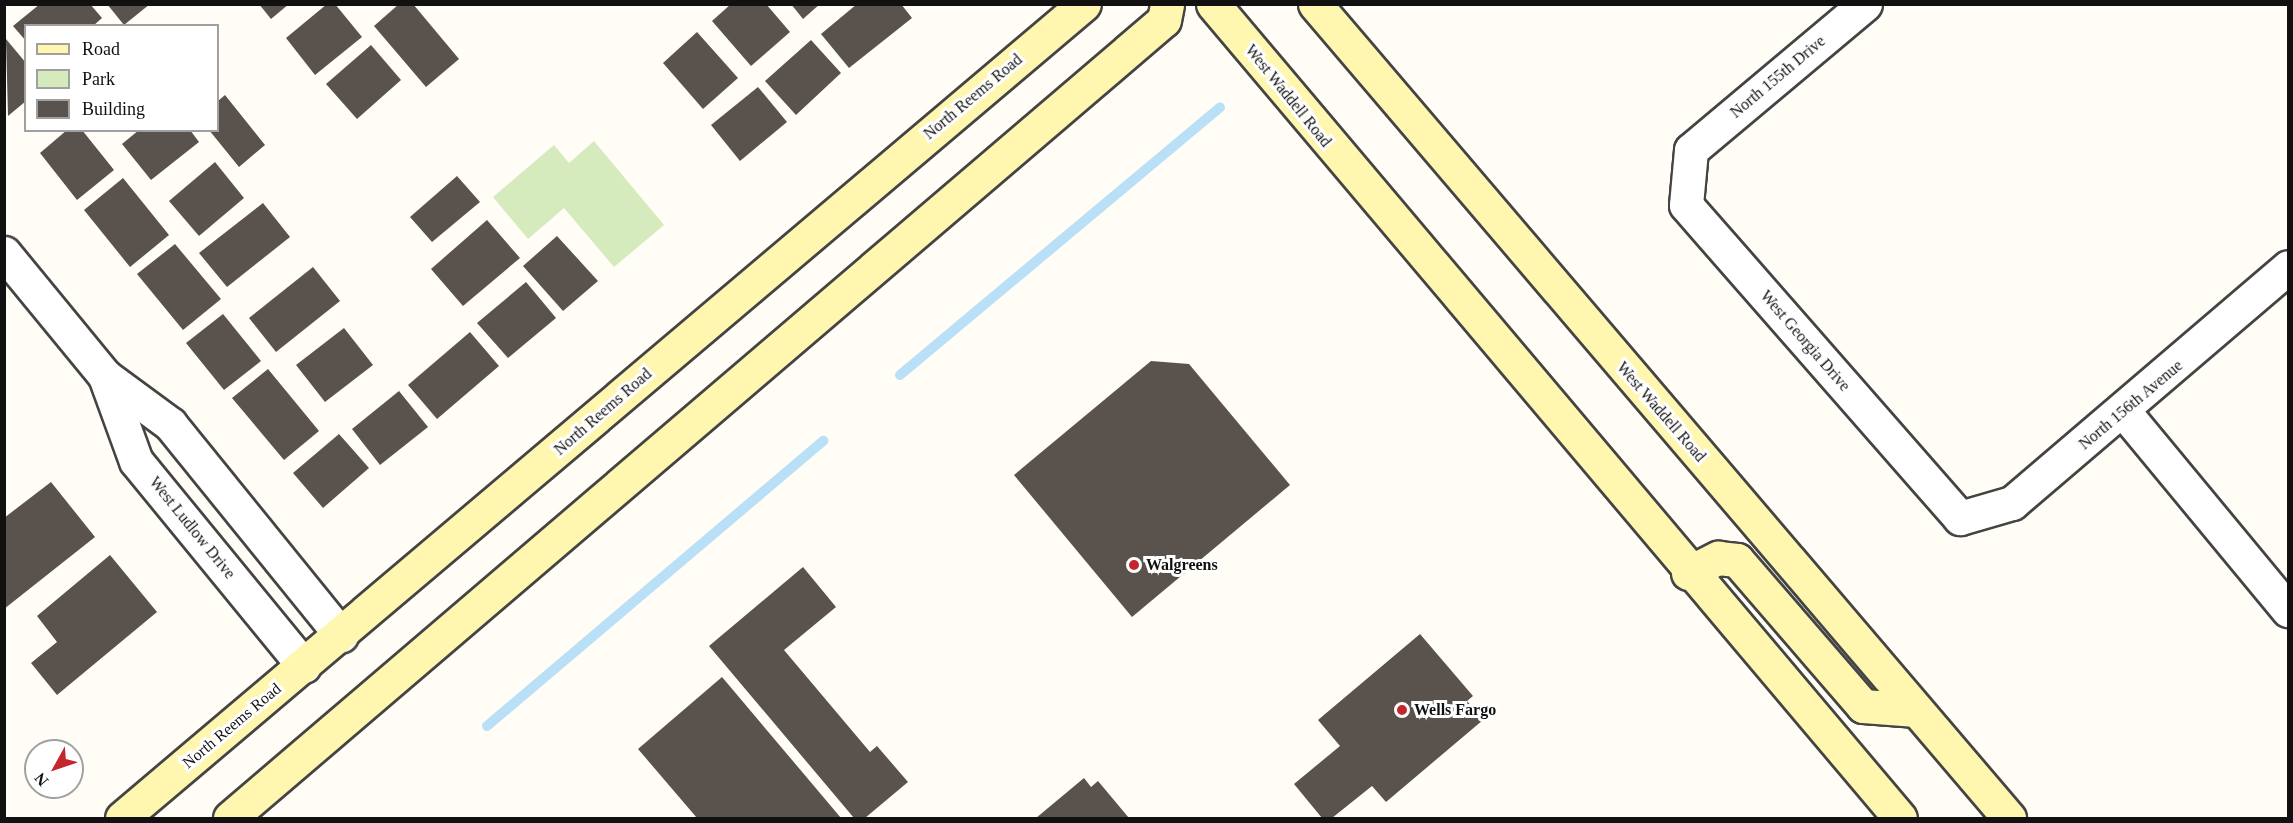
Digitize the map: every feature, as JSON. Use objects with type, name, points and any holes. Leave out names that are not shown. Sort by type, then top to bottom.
[{"type":"main road","name":"North Reems Road","points":[[122,819],[342,635],[1084,4]]},
{"type":"main road","points":[[230,819],[1164,20],[1167,4]]},
{"type":"main road","name":"West Waddell Road","points":[[1213,4],[1688,573],[1900,819]]},
{"type":"main road","name":"West Waddell Road","points":[[1315,4],[2009,819]]},
{"type":"main road","points":[[1688,573],[1718,558],[1737,560],[1863,706],[1916,710]]},
{"type":"street","name":"North 155th Drive","points":[[1691,150],[1864,4]]},
{"type":"street","name":"West Georgia Drive","points":[[1691,150],[1686,205],[1960,518]]},
{"type":"street","name":"West Ludlow Drive","points":[[4,253],[105,376],[170,424],[342,635]]},
{"type":"street","name":"North 156th Avenue","points":[[1960,518],[2012,503],[2125,412],[2289,267]]},
{"type":"street","name":"West Ludlow Drive","points":[[105,376],[136,460],[304,666]]},
{"type":"street","points":[[2125,412],[2289,610]]},
{"type":"green space","points":[[594,141],[664,225],[614,267],[564,208],[528,239],[493,197],[554,145],[569,163]]},
{"type":"building","points":[[40,4],[90,4],[102,18],[95,24],[24,24],[24,39],[13,26]]},
{"type":"building","points":[[107,4],[150,4],[125,24]]},
{"type":"building","points":[[259,4],[289,4],[271,19]]},
{"type":"building","points":[[327,4],[335,4],[362,37],[315,75],[286,38]]},
{"type":"building","points":[[399,4],[413,4],[459,59],[426,87],[374,26]]},
{"type":"building","points":[[731,4],[766,4],[790,32],[751,66],[712,21]]},
{"type":"building","points":[[791,4],[820,4],[803,19]]},
{"type":"building","points":[[857,4],[901,4],[912,18],[849,68],[821,34]]},
{"type":"building","points":[[697,32],[738,78],[703,109],[663,63]]},
{"type":"building","points":[[6,39],[24,61],[24,103],[8,116]]},
{"type":"building","points":[[811,40],[841,73],[796,115],[765,81]]},
{"type":"building","points":[[371,45],[401,80],[357,119],[326,84]]},
{"type":"building","points":[[758,87],[787,122],[740,161],[711,125]]},
{"type":"building","points":[[225,95],[265,145],[239,167],[211,132],[219,132],[219,100]]},
{"type":"building","points":[[65,132],[84,132],[114,170],[77,200],[40,153]]},
{"type":"building","points":[[137,132],[192,132],[199,142],[151,180],[122,144]]},
{"type":"building","points":[[215,162],[244,198],[199,236],[169,201]]},
{"type":"building","points":[[457,176],[480,202],[432,242],[410,217]]},
{"type":"building","points":[[123,178],[169,235],[130,267],[84,210]]},
{"type":"building","points":[[263,203],[290,237],[227,287],[199,253]]},
{"type":"building","points":[[487,220],[520,258],[463,306],[431,269]]},
{"type":"building","points":[[557,236],[598,281],[563,311],[523,266]]},
{"type":"building","points":[[175,244],[221,299],[183,330],[137,274]]},
{"type":"building","points":[[313,267],[340,301],[276,352],[249,318]]},
{"type":"building","points":[[526,282],[556,318],[508,358],[477,323]]},
{"type":"building","points":[[223,314],[261,361],[224,390],[186,343]]},
{"type":"building","points":[[344,328],[373,365],[325,402],[296,365]]},
{"type":"building","points":[[470,332],[499,366],[437,419],[408,385]]},
{"type":"building","name":"Walgreens","points":[[1151,361],[1189,364],[1290,485],[1132,617],[1014,475]]},
{"type":"building","points":[[268,369],[319,431],[284,460],[232,398]]},
{"type":"building","points":[[399,391],[428,427],[380,465],[352,429]]},
{"type":"building","points":[[339,434],[369,468],[323,508],[293,473]]},
{"type":"building","points":[[51,482],[95,537],[4,609],[4,518]]},
{"type":"building","points":[[110,555],[157,612],[57,695],[31,663],[57,642],[37,616]]},
{"type":"building","points":[[803,567],[836,607],[784,650],[870,752],[877,746],[908,782],[865,818],[854,818],[709,646]]},
{"type":"building","name":"Wells Fargo","points":[[1420,634],[1473,696],[1467,701],[1483,720],[1386,802],[1372,786],[1332,818],[1322,818],[1294,784],[1340,746],[1318,720]]},
{"type":"building","points":[[722,677],[841,818],[697,818],[638,749]]},
{"type":"building","points":[[1084,778],[1091,787],[1098,781],[1129,818],[1036,818]]},
{"type":"waterway","points":[[900,375],[1220,107]]},
{"type":"waterway","points":[[487,726],[823,441]]},
{"type":"place","name":"Walgreens","points":[[1134,565]]},
{"type":"place","name":"Wells Fargo","points":[[1402,710]]}]
